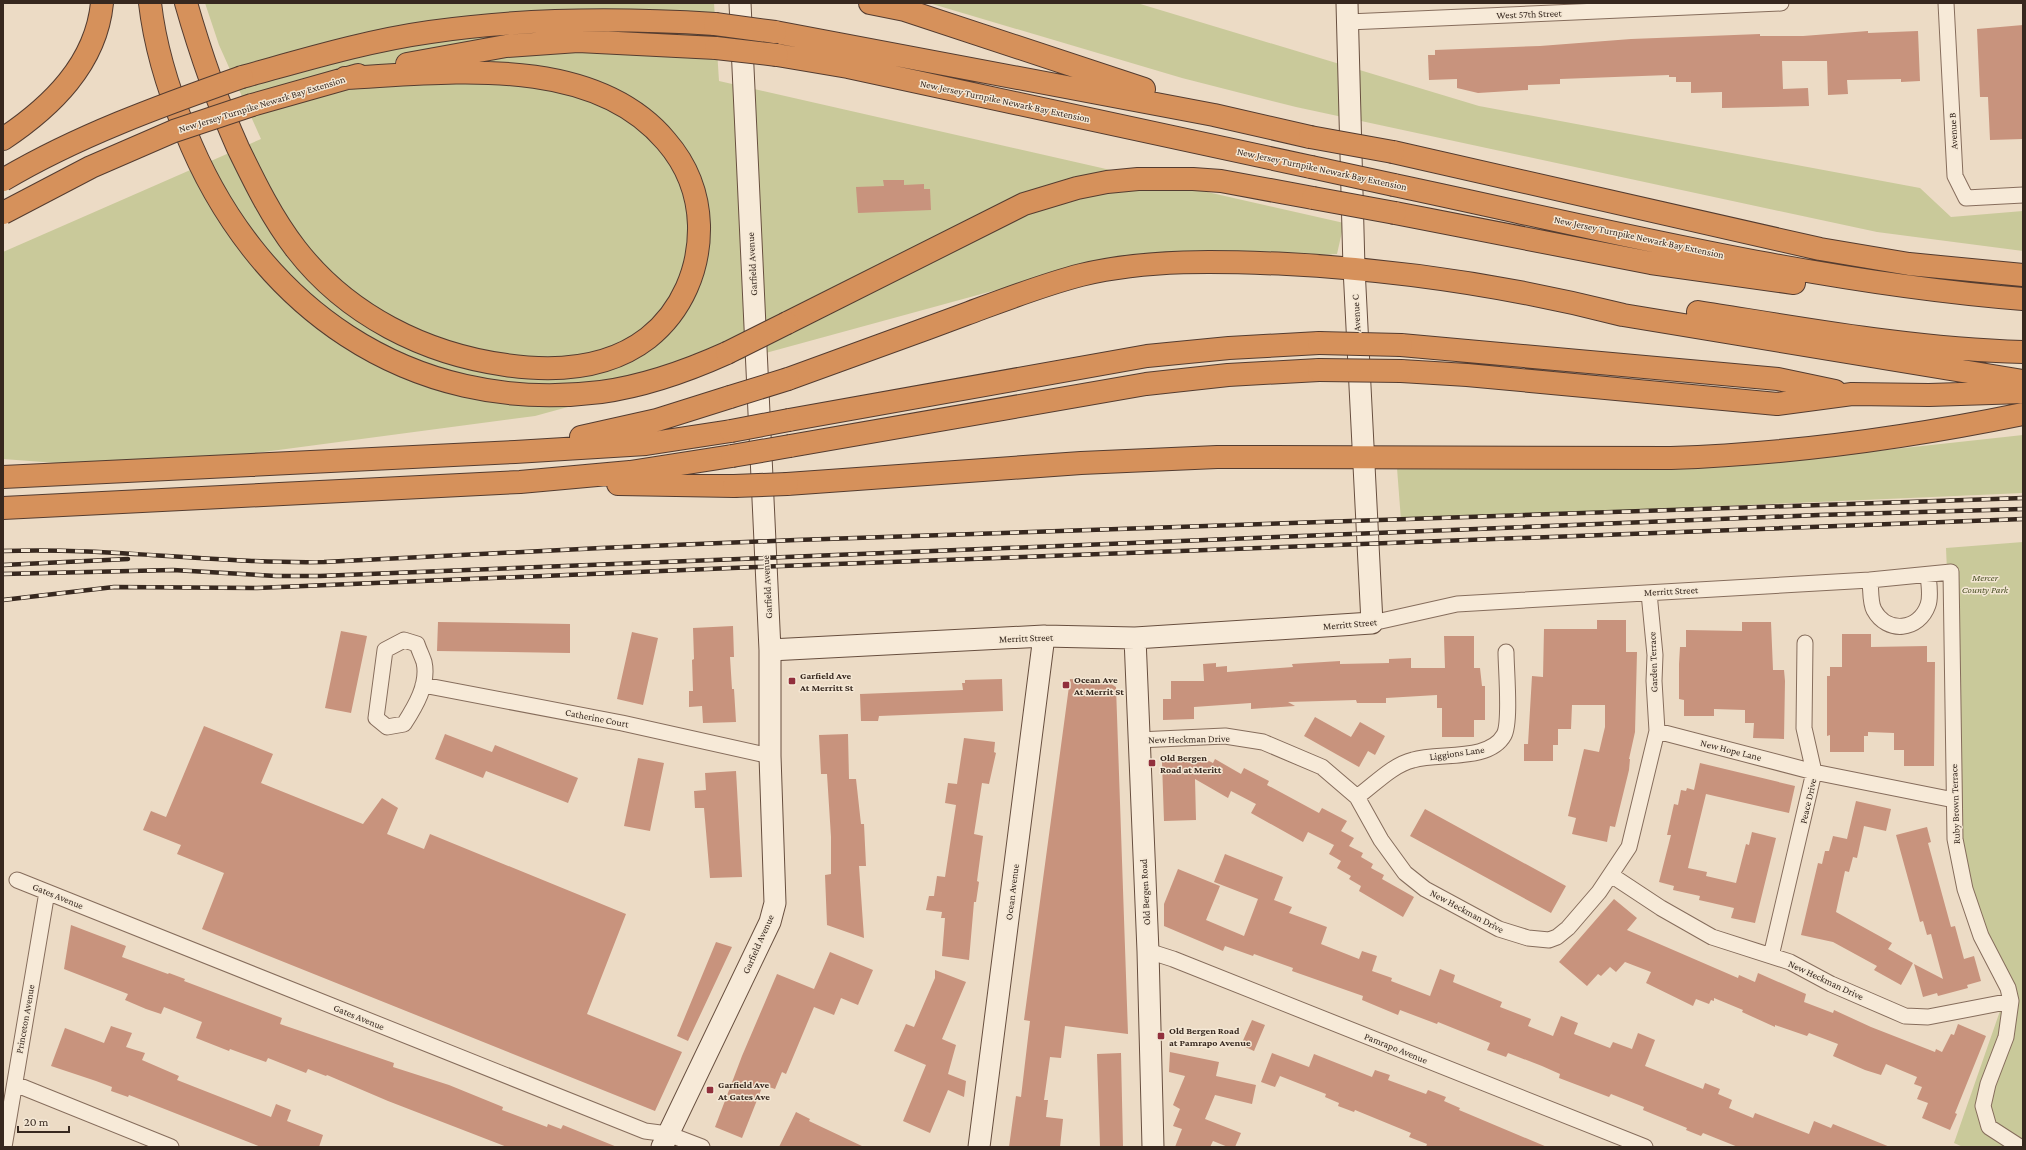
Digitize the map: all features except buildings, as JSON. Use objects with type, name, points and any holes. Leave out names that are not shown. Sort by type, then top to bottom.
[{"type":"highway","points":[[150,3],[162,65],[192,150],[213,191],[238,232],[262,262],[289,291],[316,315],[349,338],[385,358],[424,374],[460,384],[499,391],[535,394],[581,393],[636,385],[698,366],[727,353],[1005,213],[1043,197],[1077,188],[1138,179],[1186,178],[1221,181],[1716,274],[1848,288],[1949,293]]},
{"type":"highway","points":[[186,3],[207,70],[227,122],[268,209],[297,251],[313,269],[330,286],[367,314],[412,339],[461,357],[516,367],[562,368],[584,366],[617,357],[647,338],[673,312],[691,280],[697,260],[699,241],[697,204],[692,185],[675,152],[649,124],[632,111],[591,90],[568,84],[518,75],[451,73],[345,78]]},
{"type":"highway","points":[[870,3],[905,10],[1119,82],[1203,106],[1214,115]]},
{"type":"highway","points":[[3,139],[34,117],[65,86],[88,51],[102,6]]},
{"type":"highway","points":[[3,180],[78,141],[161,106],[242,77],[340,50],[430,32],[495,24],[576,19],[646,20],[715,24],[775,32],[1214,115],[1310,137],[1393,152],[1820,250],[1909,264],[2023,275]]},
{"type":"highway","name":"New Jersey Turnpike Newark Bay Extension","points":[[3,214],[91,167],[174,131],[252,105],[345,78],[437,58],[506,46],[578,41],[648,43],[716,48],[777,55],[848,67],[1780,267],[1949,293],[2023,299]]},
{"type":"highway","points":[[515,452],[657,420],[730,398],[788,379],[1026,292],[1081,275],[1136,266],[1189,262],[1245,262],[1354,268],[1419,276],[1560,299],[1623,315],[2023,381]]},
{"type":"highway","points":[[1560,299],[1621,300],[1871,339],[1937,346],[2023,352]]},
{"type":"highway","points":[[3,477],[515,452],[646,444],[789,420],[1060,370],[1147,356],[1229,348],[1319,343],[1401,345],[1469,350],[1778,379],[1852,394]]},
{"type":"highway","points":[[3,508],[520,482],[630,472],[732,456],[1146,384],[1228,375],[1320,370],[1401,371],[1467,375],[1777,404],[1852,394],[1929,395],[2023,392]]},
{"type":"highway","points":[[520,482],[734,486],[787,484],[1088,463],[1217,457],[1364,456],[1670,458],[1736,456],[1804,450],[1935,432],[2023,414]]},
{"type":"main road","name":"Garfield Avenue","points":[[665,1140],[770,922],[776,903],[770,756],[770,650],[740,3]]},
{"type":"main road","name":"Avenue C","points":[[1348,12],[1354,268],[1372,623]]},
{"type":"main road","name":"Merritt Street","points":[[770,650],[1044,636],[1136,638],[1372,623]]},
{"type":"main road","name":"Ocean Avenue","points":[[979,1147],[1044,636]]},
{"type":"main road","name":"Old Bergen Road","points":[[1136,638],[1138,740],[1148,950],[1153,1147]]},
{"type":"street","name":"West 57th Street","points":[[1348,12],[1781,3]]},
{"type":"street","name":"Avenue B","points":[[1946,3],[1955,176],[1966,198],[2023,195]]},
{"type":"street","name":"Merritt Street","points":[[1372,623],[1457,604],[1870,580],[1951,572]]},
{"type":"street","name":"Ruby Brown Terrace","points":[[1951,572],[1955,839],[1965,889],[1981,936],[2008,988],[2011,1001],[2006,1037],[1988,1084],[1983,1106],[1989,1127],[2020,1147]]},
{"type":"street","points":[[1870,580],[1873,609],[1880,619],[1890,626],[1902,627],[1914,623],[1924,615],[1929,604],[1928,575]]},
{"type":"street","name":"Garden Terrace","points":[[1649,593],[1655,655],[1654,681],[1657,731]]},
{"type":"street","points":[[404,640],[417,644],[424,663],[423,685],[414,707],[404,724],[387,727],[376,718],[385,650],[404,640]]},
{"type":"street","name":"Peace Drive","points":[[1771,956],[1814,772],[1804,728],[1805,643]]},
{"type":"street","name":"Liggions Lane","points":[[1357,797],[1397,767],[1412,760],[1484,752],[1495,745],[1504,734],[1507,717],[1506,652]]},
{"type":"street","name":"Catherine Court","points":[[423,685],[622,723],[770,756]]},
{"type":"street","points":[[1611,875],[1629,847],[1657,731]]},
{"type":"street","name":"New Hope Lane","points":[[1657,731],[1814,772],[1954,800]]},
{"type":"street","name":"New Heckman Drive","points":[[1138,740],[1225,736],[1263,742],[1322,767],[1357,797],[1381,840],[1405,873],[1425,889],[1499,929],[1528,938],[1550,940],[1557,937],[1568,928],[1599,892],[1611,875],[1661,908],[1712,937],[1790,962],[1831,984],[1905,1016],[1928,1017],[2011,1001]]},
{"type":"street","name":"Gates Avenue","points":[[17,880],[665,1140],[702,1147]]},
{"type":"street","name":"Princeton Avenue","points":[[4,1147],[47,892]]},
{"type":"street","name":"Pamrapo Avenue","points":[[1148,950],[1644,1147]]},
{"type":"street","points":[[15,1084],[171,1147]]},
{"type":"green space","points":[[205,3],[714,3],[719,81],[1344,223],[1337,254],[1087,265],[535,416],[136,469],[3,459],[3,252],[261,139],[219,45]]},
{"type":"green space","points":[[929,3],[1137,3],[1479,106],[1920,188],[1951,217],[2023,211],[2023,251],[1877,232],[1296,107],[1182,78]]},
{"type":"green space","points":[[2023,435],[2023,493],[1401,520],[1397,468],[1747,465]]},
{"type":"green space","name":"Mercer County Park","points":[[2023,542],[2023,1147],[1963,1147],[1954,1143],[2008,988],[1960,872],[1946,548]]},
{"type":"railway","points":[[3,551],[83,551],[244,561],[324,562],[796,540],[2023,498]]},
{"type":"railway","points":[[3,574],[173,570],[276,576],[320,576],[1819,515],[2023,509]]},
{"type":"railway","points":[[3,600],[114,587],[257,588],[732,568],[2023,519]]},
{"type":"railway","points":[[3,565],[128,559]]},
{"type":"place","name":"Garfield Ave At Merritt St","points":[[792,681]]},
{"type":"place","name":"Ocean Ave At Merrit St","points":[[1066,685]]},
{"type":"place","name":"Old Bergen Road at Meritt","points":[[1152,763]]},
{"type":"place","name":"Old Bergen Road at Pamrapo Avenue","points":[[1161,1036]]},
{"type":"place","name":"Garfield Ave At Gates Ave","points":[[710,1090]]}]
